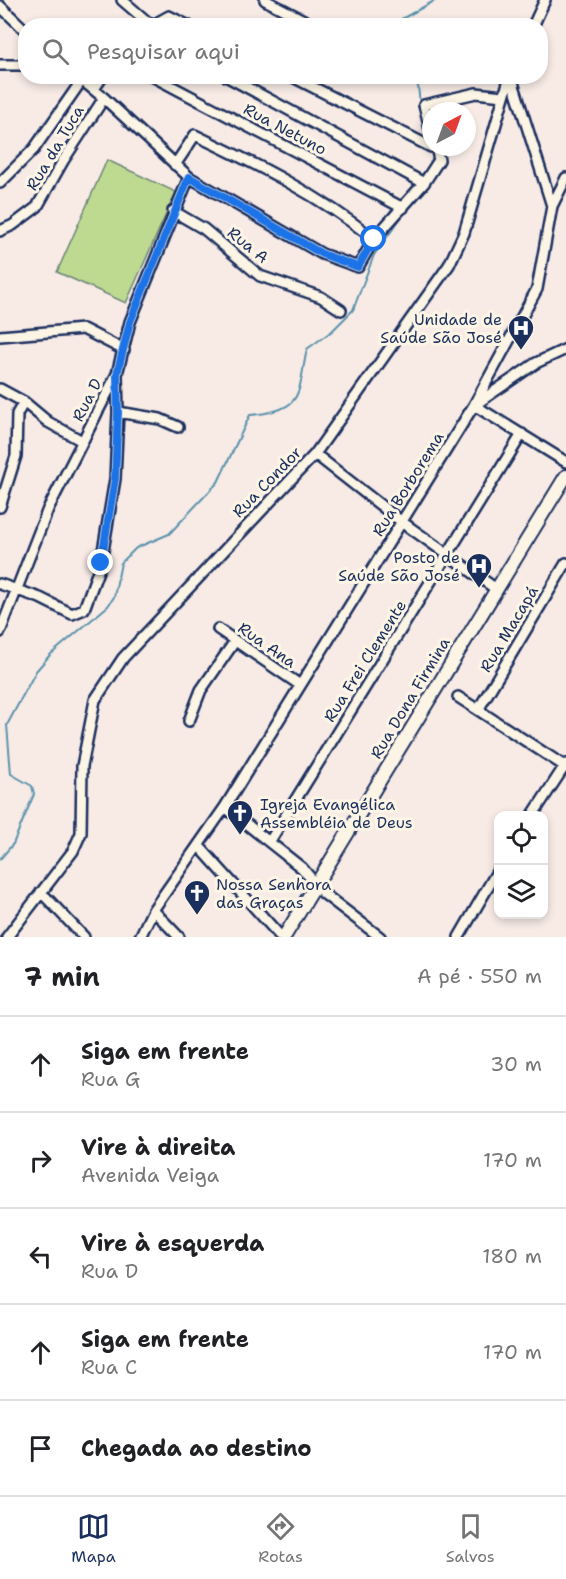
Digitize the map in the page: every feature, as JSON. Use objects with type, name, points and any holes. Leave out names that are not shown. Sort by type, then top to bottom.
[{"type":"street","points":[[122,0],[143,18]]},
{"type":"street","points":[[265,0],[300,18]]},
{"type":"street","points":[[537,18],[545,0]]},
{"type":"street","points":[[0,6],[18,23]]},
{"type":"street","points":[[0,65],[18,65]]},
{"type":"street","points":[[0,183],[34,149],[76,84]]},
{"type":"street","points":[[88,84],[189,177],[322,254],[358,267],[374,239],[424,183],[439,160],[437,156]]},
{"type":"street","points":[[94,89],[97,84]]},
{"type":"street","name":"Rua Netuno","points":[[167,84],[404,208]]},
{"type":"street","name":"Rua Netuno","points":[[241,84],[424,183]]},
{"type":"street","points":[[307,84],[422,142]]},
{"type":"street","name":"Rua Condor","points":[[7,937],[74,851],[81,833],[82,766],[95,700],[131,648],[315,454],[449,265],[464,233],[507,84]]},
{"type":"street","name":"Rua Borborema","points":[[140,937],[153,910],[225,807],[474,405],[537,289],[552,206],[513,84]]},
{"type":"street","points":[[437,102],[476,93],[503,96]]},
{"type":"street","name":"Rua da Tuca","points":[[0,231],[14,225],[37,207],[63,161],[104,98]]},
{"type":"street","points":[[175,165],[195,135],[268,169],[344,215],[374,239]]},
{"type":"street","name":"Rua D","points":[[0,632],[48,508],[117,374],[130,322],[173,211],[189,177]]},
{"type":"street","points":[[552,206],[566,178]]},
{"type":"street","name":"Rua A","points":[[173,211],[204,229],[260,276],[321,297],[341,310]]},
{"type":"street","points":[[0,336],[83,329],[124,350]]},
{"type":"street","points":[[566,347],[536,363],[474,405],[566,462]]},
{"type":"street","points":[[0,584],[18,589],[72,614],[80,613],[84,609],[101,563],[115,479],[117,374]]},
{"type":"street","points":[[0,389],[24,402],[48,422],[82,441]]},
{"type":"street","points":[[0,507],[16,456],[17,414],[24,402]]},
{"type":"street","points":[[118,412],[160,418],[178,426]]},
{"type":"street","name":"Rua Frei Clemente","points":[[270,842],[522,434]]},
{"type":"street","points":[[315,454],[402,522],[496,589]]},
{"type":"street","name":"Rua Dona Firmina","points":[[283,937],[566,476]]},
{"type":"street","name":"Rua Macapá","points":[[478,710],[566,563]]},
{"type":"street","name":"Rua Ana","points":[[218,629],[300,685]]},
{"type":"street","points":[[189,721],[201,690],[235,641]]},
{"type":"street","points":[[458,697],[566,766],[535,811]]},
{"type":"street","points":[[225,807],[316,881],[324,894],[380,937]]},
{"type":"street","points":[[199,846],[283,937]]},
{"type":"street","points":[[459,937],[494,877]]},
{"type":"street","points":[[41,892],[84,937]]},
{"type":"street","points":[[153,910],[179,937]]},
{"type":"green space","points":[[107,160],[176,192],[126,303],[57,272]]},
{"type":"waterway","points":[[403,18],[436,0]]},
{"type":"waterway","points":[[416,84],[420,104]]},
{"type":"waterway","points":[[0,859],[13,844],[34,794],[32,786],[11,774],[7,725],[36,671],[50,655],[108,606],[114,597],[121,563],[136,548],[169,534],[218,482],[250,415],[268,413],[290,404],[299,389],[307,349],[332,331],[353,310],[374,255],[414,200]]},
{"type":"place","name":"Unidade de Saúde São José","points":[[521,351]]},
{"type":"place","name":"Posto de Saúde São José","points":[[479,589]]},
{"type":"place","name":"Igreja Evangélica Assembléia de Deus","points":[[240,836]]},
{"type":"place","name":"Nossa Senhora das Graças","points":[[197,916]]},
{"type":"route","points":[[101,563],[115,479],[117,374],[130,322],[144,283],[189,177],[322,254],[358,267],[374,239]]}]
